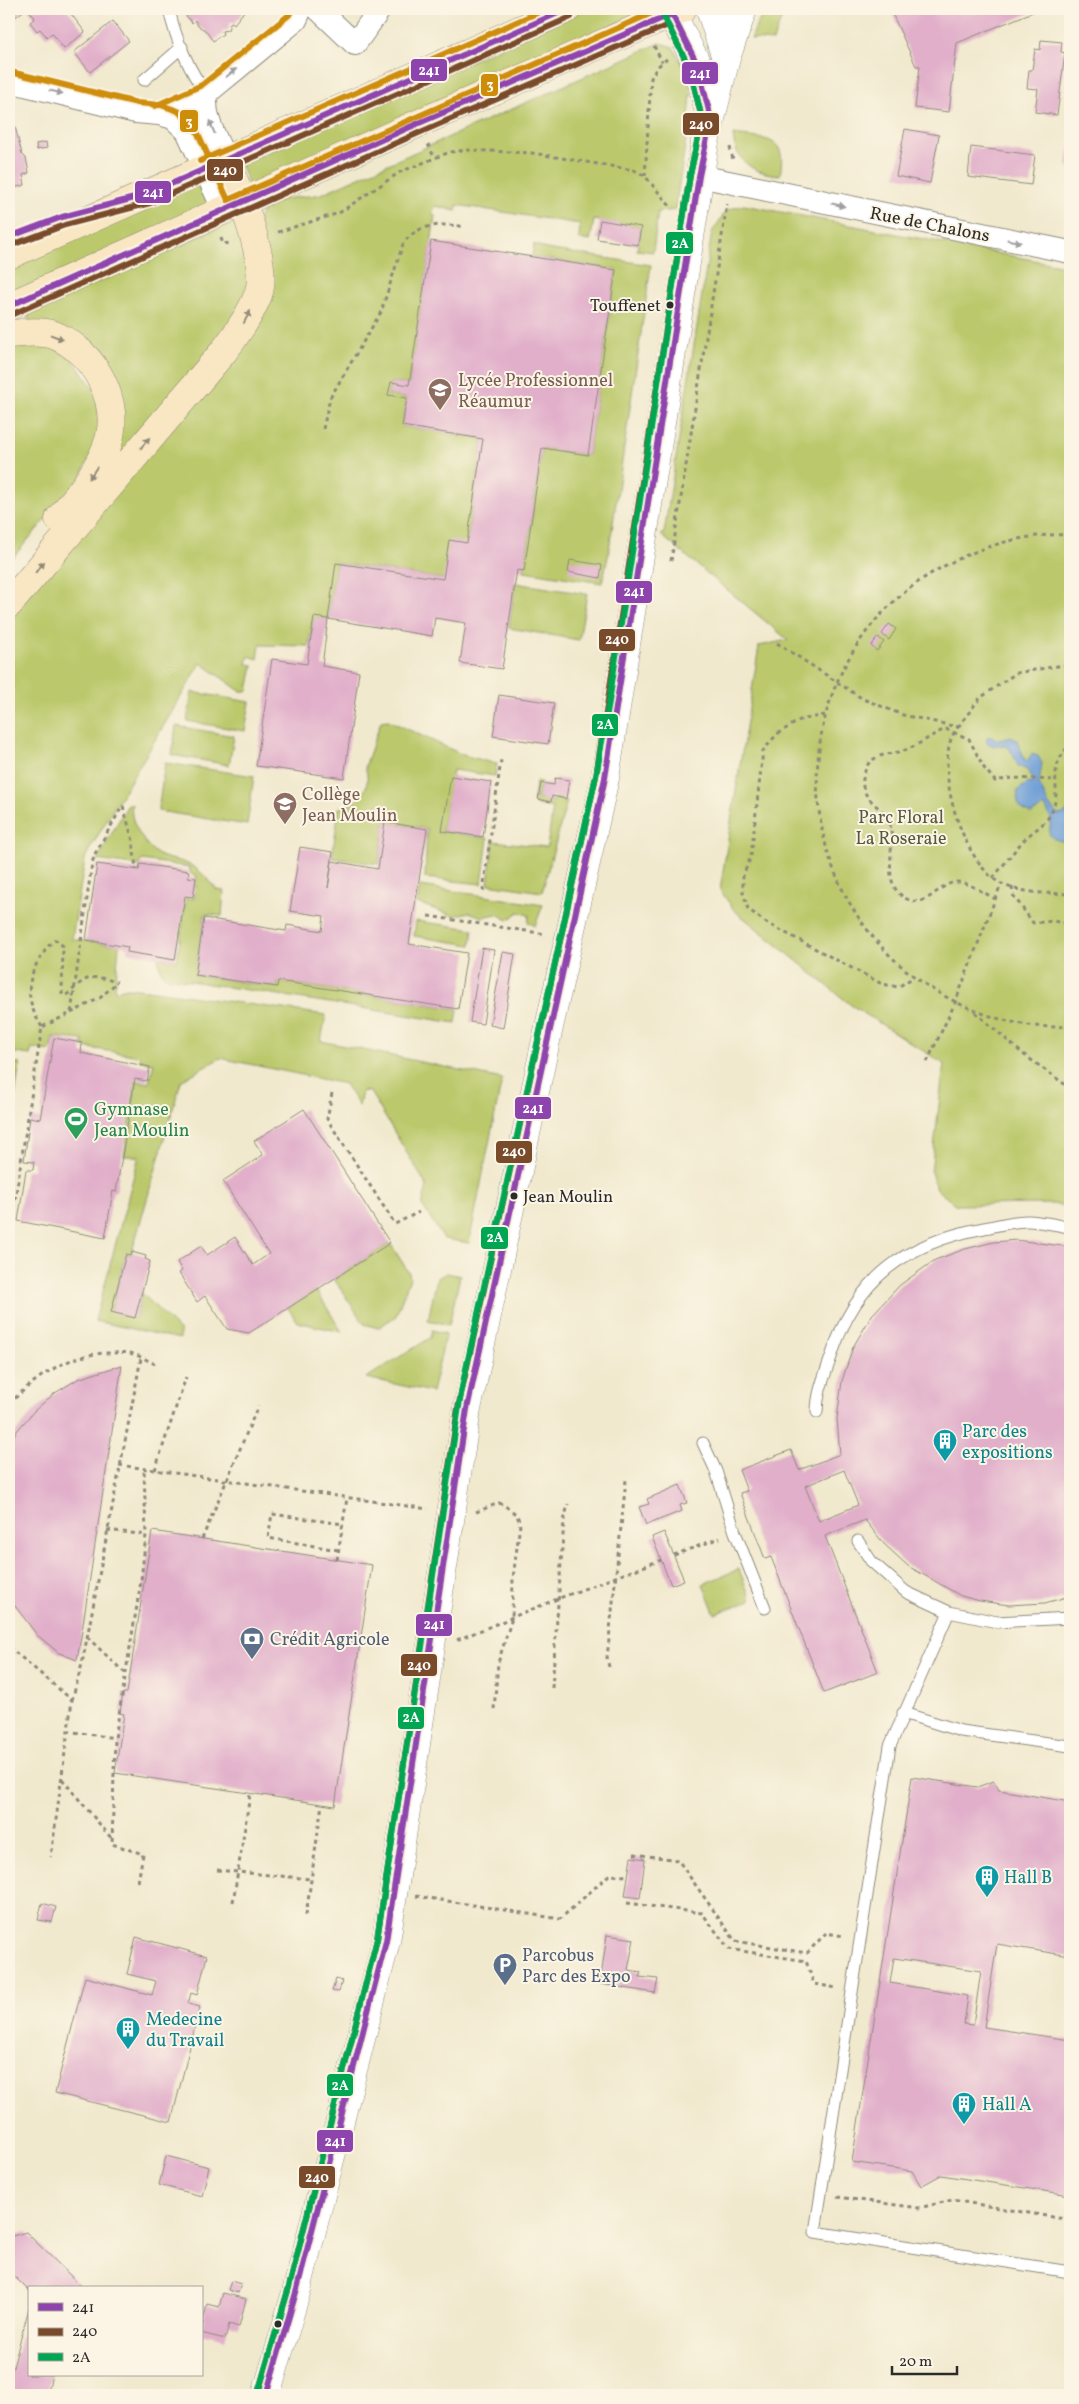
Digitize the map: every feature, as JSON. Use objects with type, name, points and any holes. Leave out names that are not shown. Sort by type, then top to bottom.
[{"type":"main road","points":[[9,255],[566,9]]},
{"type":"main road","points":[[9,306],[676,10]]},
{"type":"main road","points":[[9,604],[240,329],[258,295],[261,285],[254,240],[226,210],[214,164]]},
{"type":"main road","points":[[9,237],[62,217],[146,195]]},
{"type":"main road","points":[[9,334],[34,332],[52,334],[71,343],[92,362],[104,383],[111,416],[108,444],[95,472],[62,515],[9,577]]},
{"type":"street","points":[[159,114],[207,93],[296,20],[301,9]]},
{"type":"street","points":[[318,9],[355,44],[380,9]]},
{"type":"street","points":[[710,9],[726,58]]},
{"type":"street","points":[[266,2395],[297,2289],[386,1941],[471,1389],[544,1045],[605,778],[699,176],[726,58],[743,9]]},
{"type":"street","points":[[676,10],[693,55],[711,119]]},
{"type":"street","points":[[9,81],[136,112],[159,114],[173,118],[187,131],[214,164]]},
{"type":"street","points":[[207,93],[205,103],[214,164]]},
{"type":"street","name":"Rue de Chalons","points":[[699,176],[1070,252]]},
{"type":"lane","points":[[169,9],[182,47],[200,86],[207,93]]},
{"type":"lane","points":[[144,80],[182,47]]},
{"type":"lane","points":[[817,1412],[817,1399],[835,1343],[853,1305],[881,1272],[912,1250],[954,1234],[1027,1221],[1070,1227]]},
{"type":"lane","points":[[703,1443],[716,1471],[735,1532],[765,1608]]},
{"type":"lane","points":[[858,1541],[871,1561],[906,1592],[949,1612],[997,1622],[1070,1618]]},
{"type":"lane","points":[[949,1612],[890,1746],[815,2232],[1070,2272]]},
{"type":"lane","points":[[903,1713],[961,1731],[1070,1746]]},
{"type":"path","points":[[654,44],[662,62]]},
{"type":"path","points":[[645,176],[648,91],[651,78],[662,62],[693,55]]},
{"type":"path","points":[[226,210],[223,244],[254,240],[339,213],[400,172],[450,152],[467,150],[532,153],[634,170],[645,176],[677,214],[693,215]]},
{"type":"path","points":[[671,561],[724,220]]},
{"type":"path","points":[[324,429],[330,398],[381,312],[403,244],[407,238],[425,227],[449,224],[465,227]]},
{"type":"path","points":[[1070,535],[1020,538],[974,551],[930,572],[892,602],[861,638],[837,680],[825,714],[817,756],[816,798],[823,840],[836,879],[856,916],[882,950],[914,978],[955,1003],[974,1011],[1018,1023],[1070,1026]]},
{"type":"path","points":[[777,643],[837,680],[863,699],[903,715],[958,727]]},
{"type":"path","points":[[1070,664],[1016,673],[980,698],[954,731],[948,747],[949,794],[960,830],[977,859],[993,878],[1002,884],[1032,892],[1070,894]]},
{"type":"path","points":[[825,714],[800,720],[777,734],[763,751],[751,856],[743,876],[743,892],[748,908],[765,922],[882,984],[898,987],[914,978]]},
{"type":"path","points":[[996,899],[959,882],[947,884],[930,897],[921,901],[909,900],[897,893],[892,880],[890,864],[893,852],[889,822],[866,796],[862,787],[864,774],[870,762],[883,755],[915,746],[946,728],[969,739],[984,768],[995,782],[1012,778],[1054,780]]},
{"type":"path","points":[[993,878],[1024,840],[1052,812],[1056,793],[1054,780],[1057,764],[1070,745]]},
{"type":"path","points":[[483,891],[501,760]]},
{"type":"path","points":[[71,1013],[92,863],[123,805],[134,841],[136,870]]},
{"type":"path","points":[[927,1062],[955,1003],[1002,884]]},
{"type":"path","points":[[1012,887],[1013,896],[1033,923],[1054,921],[1065,924],[1070,932]]},
{"type":"path","points":[[428,916],[533,931]]},
{"type":"path","points":[[15,1200],[42,1028],[31,1007],[30,982],[37,962],[52,942],[56,940],[63,946],[60,983],[62,993],[65,996],[82,981],[96,976],[117,982],[100,998],[42,1028]]},
{"type":"path","points":[[974,1011],[1023,1054],[1070,1088]]},
{"type":"path","points":[[332,1093],[327,1118],[395,1224],[419,1212]]},
{"type":"path","points":[[9,1404],[39,1377],[59,1364],[79,1357],[105,1353],[130,1353],[155,1364]]},
{"type":"path","points":[[51,1857],[72,1700],[88,1637],[119,1465],[141,1358]]},
{"type":"path","points":[[155,1470],[186,1377]]},
{"type":"path","points":[[202,1539],[258,1406]]},
{"type":"path","points":[[119,1465],[468,1515],[499,1503],[517,1515],[520,1524],[513,1578],[512,1618],[498,1663],[494,1710]]},
{"type":"path","points":[[138,1882],[143,1854],[112,1844],[112,1839],[116,1738],[146,1535],[144,1469]]},
{"type":"path","points":[[609,1667],[607,1658],[626,1480]]},
{"type":"path","points":[[337,1560],[347,1498]]},
{"type":"path","points":[[552,1688],[557,1599],[564,1520],[568,1504]]},
{"type":"path","points":[[338,1550],[268,1538],[272,1514],[342,1524]]},
{"type":"path","points":[[107,1530],[146,1535]]},
{"type":"path","points":[[674,1555],[735,1532]]},
{"type":"path","points":[[431,1651],[557,1599],[661,1560]]},
{"type":"path","points":[[88,1637],[126,1674]]},
{"type":"path","points":[[9,1647],[72,1700]]},
{"type":"path","points":[[67,1731],[116,1738]]},
{"type":"path","points":[[61,1778],[112,1839]]},
{"type":"path","points":[[233,1902],[250,1795]]},
{"type":"path","points":[[306,1915],[322,1804]]},
{"type":"path","points":[[634,1854],[678,1860],[735,1941],[807,1952],[826,1933],[860,1938]]},
{"type":"path","points":[[217,1870],[311,1880]]},
{"type":"path","points":[[416,1896],[560,1919],[610,1875],[628,1876]]},
{"type":"path","points":[[627,1902],[702,1912],[729,1949],[806,1961],[814,1984],[852,1991]]},
{"type":"path","points":[[821,2194],[919,2208],[952,2200],[1070,2220]]},
{"type":"green space","points":[[586,9],[648,9],[250,187],[240,165]]},
{"type":"green space","points":[[767,9],[785,9],[773,41],[751,39],[757,24]]},
{"type":"green space","points":[[660,43],[673,47],[688,76],[691,94],[675,210],[658,212],[653,252],[637,250],[641,227],[594,220],[590,241],[579,239],[580,224],[457,205],[456,211],[436,206],[432,213],[435,215],[409,385],[391,382],[388,395],[407,398],[402,426],[483,439],[467,543],[443,579],[336,563],[328,619],[314,618],[309,646],[260,645],[258,659],[249,656],[247,664],[253,665],[248,691],[240,691],[201,663],[88,852],[85,859],[72,939],[119,945],[115,991],[127,988],[147,990],[326,1015],[321,1041],[502,1079],[469,1243],[444,1239],[422,1205],[427,1186],[370,1092],[362,1091],[359,1106],[345,1084],[220,1058],[181,1081],[131,1255],[126,1254],[111,1311],[135,1318],[142,1293],[180,1331],[180,1339],[95,1321],[139,1156],[124,1156],[136,1081],[149,1083],[154,1063],[140,1061],[140,1056],[83,1047],[83,1040],[53,1037],[50,1051],[32,1048],[30,1055],[9,1052],[9,615],[259,320],[259,217],[264,210],[278,201],[321,194]]},
{"type":"green space","points":[[733,135],[764,139],[777,146],[781,152],[780,175],[762,172],[748,165],[738,152]]},
{"type":"green space","points":[[201,183],[215,201],[9,296],[9,268]]},
{"type":"green space","name":"Parc Floral La Roseraie","points":[[744,205],[1070,267],[1070,1207],[1053,1204],[956,1205],[936,1189],[931,1172],[944,1064],[851,1005],[734,910],[720,890],[759,646],[788,640],[661,535],[664,533],[712,232],[727,210]]},
{"type":"green space","points":[[228,223],[236,223],[251,266],[245,309],[122,455],[117,452],[119,395],[28,319],[28,314]]},
{"type":"green space","points":[[534,244],[546,249],[651,265],[608,557],[602,583],[524,571],[542,448],[588,455],[616,270],[532,257]]},
{"type":"green space","points":[[22,345],[50,346],[70,356],[97,393],[100,434],[80,479],[9,562],[9,348]]},
{"type":"green space","points":[[515,583],[587,594],[579,640],[509,628]]},
{"type":"green space","points":[[192,692],[250,702],[245,731],[187,721]]},
{"type":"green space","points":[[388,720],[463,755],[497,764],[495,776],[453,770],[442,831],[488,838],[482,884],[425,878],[427,829],[385,822],[379,864],[332,858],[339,808],[353,803],[366,788],[367,774],[365,767],[381,721]]},
{"type":"green space","points":[[176,726],[234,736],[229,765],[172,755]]},
{"type":"green space","points":[[165,763],[254,776],[247,825],[158,811]]},
{"type":"green space","points":[[536,781],[541,782],[538,799],[553,802],[554,798],[567,801],[542,892],[488,884],[493,841],[547,847],[553,808],[537,805],[534,802]]},
{"type":"green space","points":[[128,804],[132,804],[131,811],[139,834],[155,852],[161,856],[192,866],[217,890],[224,891],[222,916],[205,914],[195,975],[277,987],[278,981],[458,1009],[456,1023],[165,977],[160,969],[158,958],[177,960],[186,898],[194,899],[197,876],[191,874],[189,867],[142,860],[139,866],[97,860]]},
{"type":"green space","points":[[420,886],[543,905],[535,926],[528,922],[529,915],[518,912],[508,920],[497,914],[482,917],[469,912],[454,916],[417,903]]},
{"type":"green space","points":[[416,921],[473,929],[471,945],[414,936]]},
{"type":"green space","points":[[9,1062],[20,1064],[9,1131]]},
{"type":"green space","points":[[390,1243],[409,1273],[410,1278],[396,1316],[378,1328],[364,1324],[334,1279]]},
{"type":"green space","points":[[447,1273],[460,1276],[449,1325],[428,1320],[437,1278]]},
{"type":"green space","points":[[316,1290],[342,1332],[297,1322],[288,1308]]},
{"type":"green space","points":[[432,1330],[446,1334],[432,1392],[366,1378],[430,1338]]},
{"type":"green space","points":[[739,1569],[751,1600],[715,1614],[703,1584]]},
{"type":"water","points":[[988,736],[999,740],[1011,737],[1017,740],[1026,762],[1032,754],[1038,756],[1042,763],[1039,784],[1049,805],[1058,815],[1066,813],[1070,804],[1070,839],[1065,842],[1054,839],[1049,834],[1051,819],[1045,806],[1031,814],[1019,805],[1017,798],[1018,790],[1028,783],[1032,784],[1031,776],[1027,770],[1018,766],[1014,756],[1007,747],[992,745],[986,742]]},
{"type":"building","points":[[9,9],[26,9],[14,18],[9,13]]},
{"type":"building","points":[[28,9],[67,9],[85,32],[64,49],[52,33],[47,37],[40,29],[37,31],[30,22],[35,18]]},
{"type":"building","points":[[187,9],[246,9],[234,24],[230,23],[228,30],[222,31],[223,34],[213,41],[205,30],[198,26],[195,20],[192,23],[183,12]]},
{"type":"building","points":[[890,9],[1040,9],[957,43],[949,112],[915,108],[920,66],[916,66]]},
{"type":"building","points":[[113,21],[129,41],[90,72],[74,52]]},
{"type":"building","points":[[1041,40],[1062,42],[1061,52],[1065,53],[1057,115],[1035,112],[1038,89],[1027,88],[1029,70],[1032,70],[1035,49],[1040,50]]},
{"type":"building","points":[[12,115],[29,173],[23,175],[25,185],[9,189],[9,116]]},
{"type":"building","points":[[905,129],[939,135],[930,183],[896,176]]},
{"type":"building","points":[[46,142],[47,148],[37,150],[36,144]]},
{"type":"building","points":[[971,147],[1035,155],[1031,185],[968,177]]},
{"type":"building","points":[[1070,150],[1070,167],[1067,166]]},
{"type":"building","points":[[600,220],[641,227],[638,245],[597,239]]},
{"type":"building","points":[[431,241],[616,270],[588,455],[542,448],[524,571],[517,570],[502,669],[460,663],[466,623],[435,618],[432,636],[328,619],[336,563],[443,579],[449,540],[467,543],[483,439],[402,426],[407,398],[388,395],[391,382],[409,385]]},
{"type":"building","points":[[570,560],[602,565],[600,578],[568,572]]},
{"type":"building","points":[[314,617],[328,619],[322,666],[359,672],[344,778],[256,766],[272,659],[307,664]]},
{"type":"building","points":[[889,624],[896,629],[889,640],[882,634]]},
{"type":"building","points":[[878,637],[884,642],[877,651],[871,646]]},
{"type":"building","points":[[499,695],[554,703],[548,744],[493,736]]},
{"type":"building","points":[[451,776],[491,782],[483,837],[442,831]]},
{"type":"building","points":[[555,778],[569,780],[566,799],[552,796],[551,802],[538,799],[541,783],[554,785]]},
{"type":"building","points":[[385,822],[427,829],[409,944],[467,953],[458,1009],[278,981],[277,987],[195,975],[204,918],[286,931],[287,925],[322,931],[324,916],[290,911],[300,847],[333,852],[328,888],[332,861],[378,869]]},
{"type":"building","points":[[97,864],[139,870],[140,864],[189,871],[188,877],[196,878],[193,897],[185,896],[175,960],[127,952],[128,947],[86,940]]},
{"type":"building","points":[[482,948],[494,950],[483,1024],[470,1022]]},
{"type":"building","points":[[503,952],[515,954],[503,1028],[490,1025]]},
{"type":"building","name":"Gymnase Jean Moulin","points":[[54,1038],[82,1043],[81,1053],[150,1067],[147,1081],[135,1079],[116,1192],[113,1191],[105,1238],[18,1221],[26,1170],[33,1170],[34,1162],[24,1161],[30,1117],[40,1119]]},
{"type":"building","points":[[304,1109],[390,1243],[249,1333],[227,1329],[205,1296],[197,1302],[179,1273],[182,1271],[177,1262],[201,1246],[207,1255],[235,1237],[253,1265],[269,1254],[223,1181],[263,1155],[254,1141]]},
{"type":"building","name":"Parc des expositions","points":[[1016,1240],[1070,1247],[1070,1596],[1045,1603],[1009,1605],[961,1596],[908,1566],[884,1544],[865,1520],[825,1536],[878,1672],[824,1693],[771,1557],[765,1559],[740,1493],[747,1491],[739,1470],[791,1450],[799,1470],[840,1454],[837,1419],[842,1381],[853,1347],[872,1315],[900,1285],[935,1260],[965,1249],[994,1242]],"holes":[[[844,1470],[858,1505],[819,1521],[805,1486]]]},
{"type":"building","points":[[132,1252],[146,1256],[145,1259],[150,1261],[135,1318],[111,1312],[126,1254],[131,1255]]},
{"type":"building","points":[[122,1365],[77,1660],[59,1653],[37,1635],[9,1598],[9,1445],[16,1432],[34,1411],[55,1393],[78,1379]]},
{"type":"building","points":[[680,1485],[687,1503],[680,1505],[682,1511],[646,1525],[639,1507],[649,1504],[647,1499]]},
{"type":"building","points":[[152,1531],[372,1565],[335,1806],[115,1773],[124,1714],[120,1713],[123,1693],[127,1693]]},
{"type":"building","points":[[664,1532],[684,1580],[671,1585],[652,1537]]},
{"type":"building","points":[[912,1777],[977,1787],[994,1781],[999,1790],[1070,1802],[1070,1956],[997,1944],[984,2027],[1070,2040],[1070,2195],[941,2175],[921,2186],[912,2171],[852,2162]],"holes":[[[894,1958],[981,1971],[973,2025],[964,2024],[968,1996],[890,1983]]]},
{"type":"building","points":[[631,1857],[645,1859],[640,1898],[625,1896]]},
{"type":"building","points":[[42,1903],[56,1907],[52,1922],[38,1920]]},
{"type":"building","points":[[607,1935],[634,1939],[628,1970],[641,1972],[639,1977],[658,1979],[655,1993],[600,1984]]},
{"type":"building","name":"Medecine du Travail","points":[[136,1937],[207,1956],[197,1995],[191,1993],[188,2004],[200,2007],[171,2122],[55,2093],[85,1977],[152,1995],[156,1981],[127,1974]]},
{"type":"building","points":[[336,1979],[342,1981],[339,1992],[332,1991]]},
{"type":"building","points":[[166,2156],[209,2167],[202,2196],[159,2185]]},
{"type":"building","points":[[26,2232],[81,2286],[28,2286],[28,2290],[15,2277],[9,2279],[9,2237]]},
{"type":"building","points":[[231,2281],[241,2284],[238,2293],[228,2290]]},
{"type":"building","points":[[223,2293],[246,2299],[239,2327],[229,2324],[225,2339],[202,2333],[207,2304],[219,2307]]},
{"type":"building","points":[[28,2312],[28,2376],[52,2376],[47,2395],[9,2395],[9,2382]]},
{"type":"transit line","name":"3","points":[[155,106],[202,85],[289,15],[292,9]]},
{"type":"transit line","name":"3","points":[[200,161],[546,9]]},
{"type":"transit line","name":"241","points":[[9,237],[62,217],[146,195],[567,9]]},
{"type":"transit line","name":"3","points":[[11,72],[137,103],[161,105],[178,111],[195,127],[228,200],[661,9]]},
{"type":"transit line","name":"2A","points":[[258,2393],[289,2287],[377,1939],[462,1387],[596,776],[610,696],[690,175],[702,119],[690,69],[664,17],[665,9]]},
{"type":"transit line","name":"241","points":[[9,306],[419,123],[672,14],[698,66],[711,119],[699,176],[605,778],[467,1409],[386,1941],[297,2289],[266,2395]]},
{"type":"transit line","name":"240","points":[[12,245],[65,225],[150,203],[571,17]]},
{"type":"transit line","name":"240","points":[[13,314],[423,131],[668,25],[690,69],[702,119],[690,175],[596,776],[458,1408],[377,1939],[289,2287],[258,2393]]},
{"type":"place","name":"Touffenet","points":[[670,305]]},
{"type":"place","name":"Lycée Professionnel Réaumur","points":[[440,411]]},
{"type":"place","name":"Collège Jean Moulin","points":[[285,825]]},
{"type":"place","name":"Gymnase Jean Moulin","points":[[76,1140]]},
{"type":"place","name":"Jean Moulin","points":[[514,1196]]},
{"type":"place","name":"Parc des expositions","points":[[945,1462]]},
{"type":"place","name":"Crédit Agricole","points":[[252,1660]]},
{"type":"place","name":"Hall B","points":[[987,1898]]},
{"type":"place","name":"Parcobus Parc des Expo","points":[[505,1986]]},
{"type":"place","name":"Medecine du Travail","points":[[128,2050]]},
{"type":"place","name":"Hall A","points":[[964,2125]]}]
